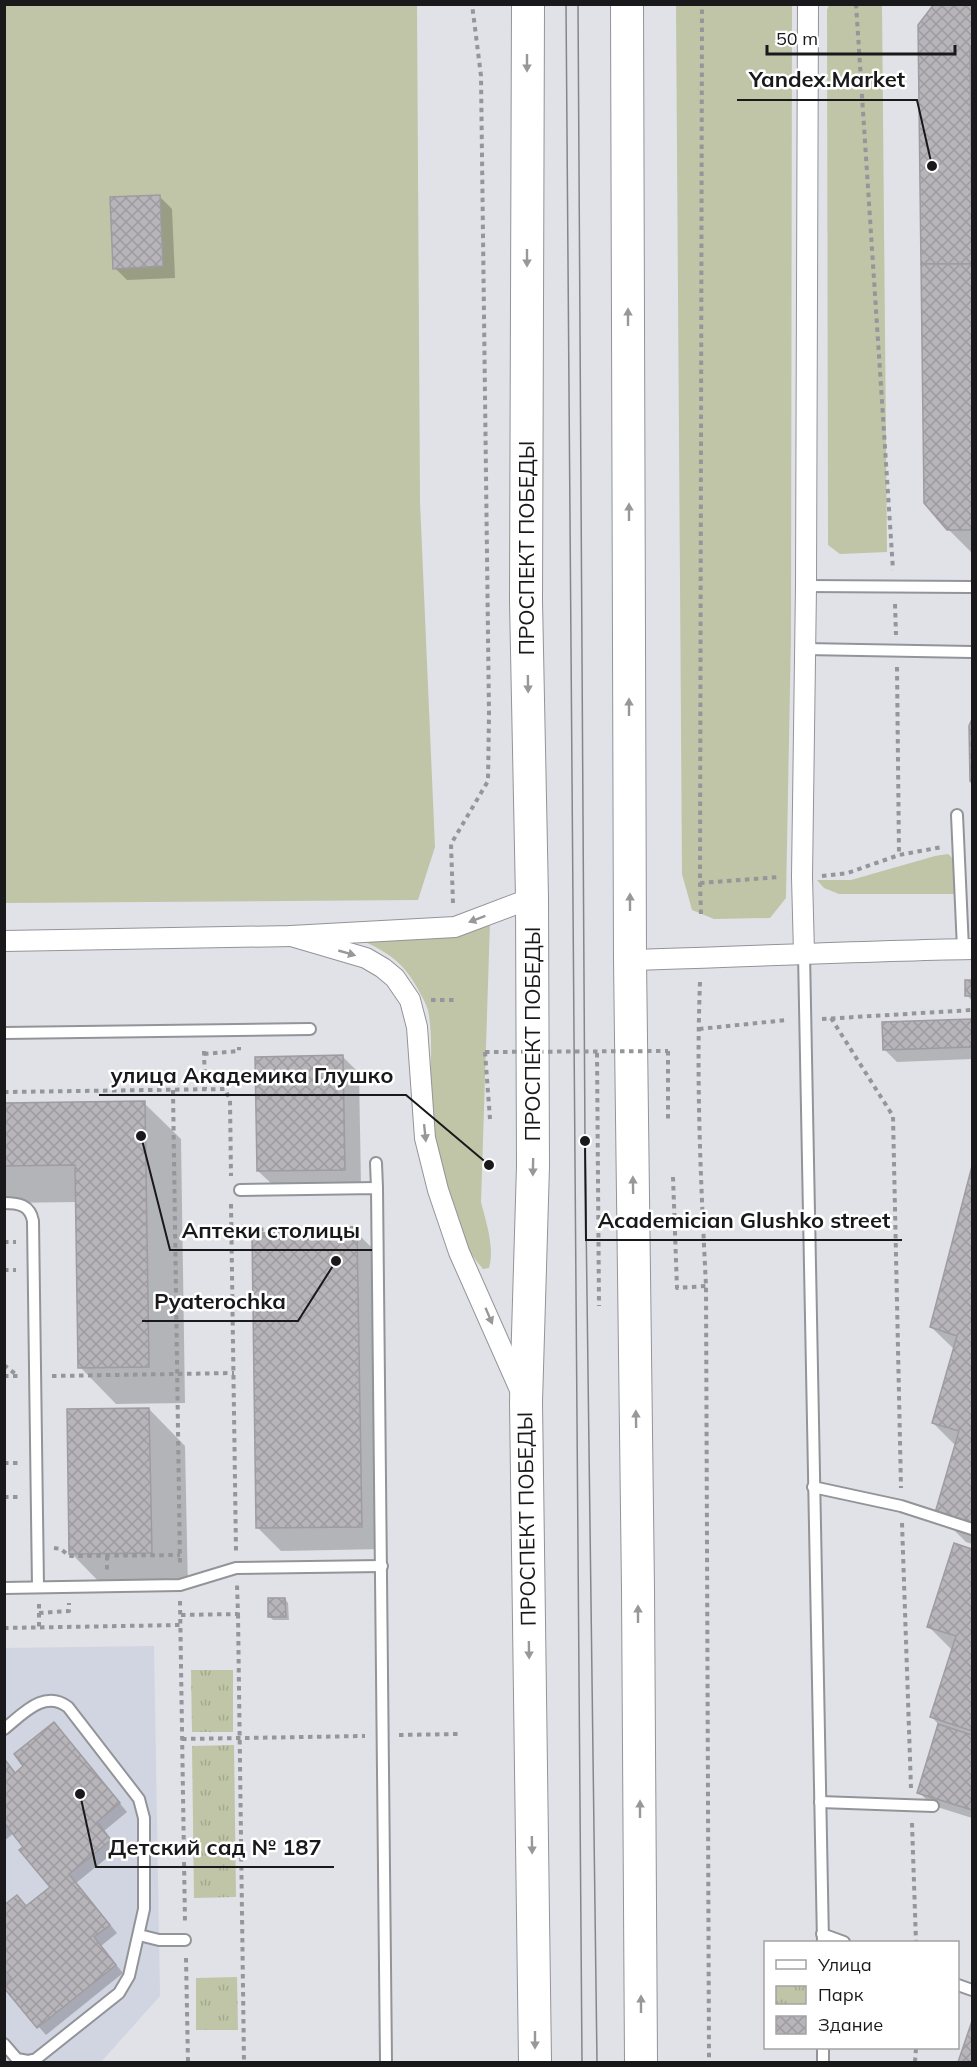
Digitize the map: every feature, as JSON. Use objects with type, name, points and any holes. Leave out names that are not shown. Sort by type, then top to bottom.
[{"type":"main road","name":"ПРОСПЕКТ ПОБЕДЫ","points":[[528,4],[526,601],[532,898],[533,1166],[525,1402],[535,2062]]},
{"type":"main road","points":[[627,4],[630,960],[641,2062]]},
{"type":"street","points":[[804,953],[802,877],[806,586],[808,4]]},
{"type":"street","points":[[4,941],[291,936],[455,927],[532,898]]},
{"type":"street","points":[[291,936],[366,958],[395,978],[410,1000],[417,1027],[425,1138],[438,1190],[459,1252],[525,1402]]},
{"type":"street","points":[[630,960],[968,949]]},
{"type":"lane","points":[[806,586],[972,587]]},
{"type":"lane","points":[[805,649],[972,652]]},
{"type":"lane","points":[[957,815],[968,949]]},
{"type":"lane","points":[[804,953],[822,1938],[838,1941]]},
{"type":"lane","points":[[4,1034],[310,1029]]},
{"type":"lane","points":[[376,1163],[386,2062]]},
{"type":"lane","points":[[240,1190],[377,1188]]},
{"type":"lane","points":[[4,1203],[20,1204],[26,1207],[33,1221],[38,1587]]},
{"type":"lane","points":[[813,1487],[901,1506],[972,1529]]},
{"type":"lane","points":[[4,1588],[180,1585],[236,1568],[382,1566]]},
{"type":"lane","points":[[4,1729],[37,1703],[48,1700],[68,1707],[136,1792],[143,1811],[145,1887],[144,1909],[129,1976],[118,1993],[36,2059],[22,2062],[16,2059],[4,2044]]},
{"type":"lane","points":[[820,1802],[933,1806]]},
{"type":"lane","points":[[138,1935],[159,1940],[186,1940]]},
{"type":"path","points":[[453,903],[451,844],[488,781],[489,691],[481,76],[472,4]]},
{"type":"path","points":[[701,914],[699,883],[702,4]]},
{"type":"path","points":[[856,4],[894,587],[897,650],[898,855]]},
{"type":"path","points":[[815,876],[849,873],[898,855],[958,844]]},
{"type":"path","points":[[699,883],[787,877]]},
{"type":"path","points":[[700,982],[701,1176],[706,1286],[709,2062]]},
{"type":"path","points":[[818,1020],[972,1010]]},
{"type":"path","points":[[831,1018],[893,1116],[901,1506],[916,1941]]},
{"type":"path","points":[[699,1029],[787,1020]]},
{"type":"path","points":[[490,1119],[485,1052],[668,1051],[668,1119]]},
{"type":"path","points":[[597,1053],[599,1306]]},
{"type":"path","points":[[204,1054],[205,1089]]},
{"type":"path","points":[[4,1092],[225,1089],[230,1100],[231,1179]]},
{"type":"path","points":[[673,1178],[677,1288],[706,1286]]},
{"type":"path","points":[[231,1200],[244,2062]]},
{"type":"path","points":[[232,1230],[377,1228]]},
{"type":"path","points":[[4,1365],[18,1376]]},
{"type":"path","points":[[85,1376],[234,1373]]},
{"type":"path","points":[[38,1549],[60,1548],[69,1556],[107,1558],[180,1555]]},
{"type":"path","points":[[39,1613],[39,1627]]},
{"type":"path","points":[[181,1615],[237,1614]]},
{"type":"path","points":[[4,1628],[181,1625]]},
{"type":"path","points":[[182,1739],[458,1734]]},
{"type":"shaded area","points":[[154,1646],[160,1996],[101,2062],[5,2062],[4,1648]]},
{"type":"green space","points":[[4,5],[417,5],[420,502],[435,847],[418,900],[5,903]]},
{"type":"green space","points":[[676,5],[792,5],[791,635],[786,898],[770,918],[714,919],[692,910],[682,874]]},
{"type":"green space","points":[[829,5],[882,5],[887,552],[840,554],[828,545],[827,10]]},
{"type":"green space","points":[[948,854],[956,867],[956,894],[839,894],[824,888],[817,880],[851,880]]},
{"type":"green space","points":[[490,922],[481,1202],[489,1235],[491,1260],[489,1268],[483,1269],[470,1252],[451,1213],[439,1171],[431,1106],[431,1034],[427,1008],[415,984],[398,962],[365,942]]},
{"type":"green space","points":[[191,1670],[233,1670],[233,1732],[192,1732]]},
{"type":"green space","points":[[234,1745],[236,1897],[194,1898],[192,1746]]},
{"type":"green space","points":[[237,1977],[238,2030],[196,2030],[196,1978]]},
{"type":"building","points":[[934,4],[972,4],[972,48],[970,48],[972,264],[921,264],[918,25]]},
{"type":"building","points":[[160,195],[163,266],[113,269],[110,197]]},
{"type":"building","points":[[921,264],[972,264],[972,530],[947,530],[924,503]]},
{"type":"building","points":[[972,719],[972,783],[970,781],[969,726]]},
{"type":"building","points":[[965,980],[972,980],[972,996],[965,996]]},
{"type":"building","points":[[972,1019],[972,1047],[883,1050],[882,1022]]},
{"type":"building","points":[[343,1055],[345,1170],[257,1171],[255,1057]]},
{"type":"building","points":[[145,1101],[149,1367],[78,1368],[75,1165],[4,1166],[4,1103]]},
{"type":"building","points":[[972,1166],[972,1524],[935,1513],[959,1431],[932,1423],[957,1336],[930,1327]]},
{"type":"building","points":[[357,1232],[362,1527],[256,1528],[252,1233]]},
{"type":"building","points":[[149,1408],[152,1553],[69,1554],[67,1409]]},
{"type":"building","points":[[954,1543],[972,1549],[972,1731],[930,1717],[956,1636],[927,1627]]},
{"type":"building","points":[[268,1598],[285,1598],[286,1617],[268,1617]]},
{"type":"building","points":[[54,1722],[120,1803],[97,1822],[111,1840],[69,1874],[110,1925],[94,1937],[116,1965],[37,2028],[4,1988],[4,1985],[12,1979],[6,1971],[4,1972],[4,1905],[17,1895],[26,1906],[50,1887],[19,1850],[23,1847],[6,1825],[4,1826],[4,1762],[6,1761],[15,1773],[23,1766],[14,1754]]},
{"type":"building","points":[[938,1724],[972,1735],[972,1810],[917,1793]]},
{"type":"building","points":[[972,2021],[972,2062],[958,2062]]},
{"type":"tram line","points":[[566,4],[582,2062]]},
{"type":"tram line","points":[[578,4],[585,1141],[597,2062]]},
{"type":"place","name":"Yandex.Market","points":[[932,166]]},
{"type":"place","name":"Аптеки столицы","points":[[141,1136]]},
{"type":"place","name":"Academician Glushko street","points":[[585,1141]]},
{"type":"place","name":"улица Академика Глушко","points":[[489,1165]]},
{"type":"place","name":"Pyaterochka","points":[[336,1261]]},
{"type":"place","name":"Детский сад № 187","points":[[80,1794]]}]
